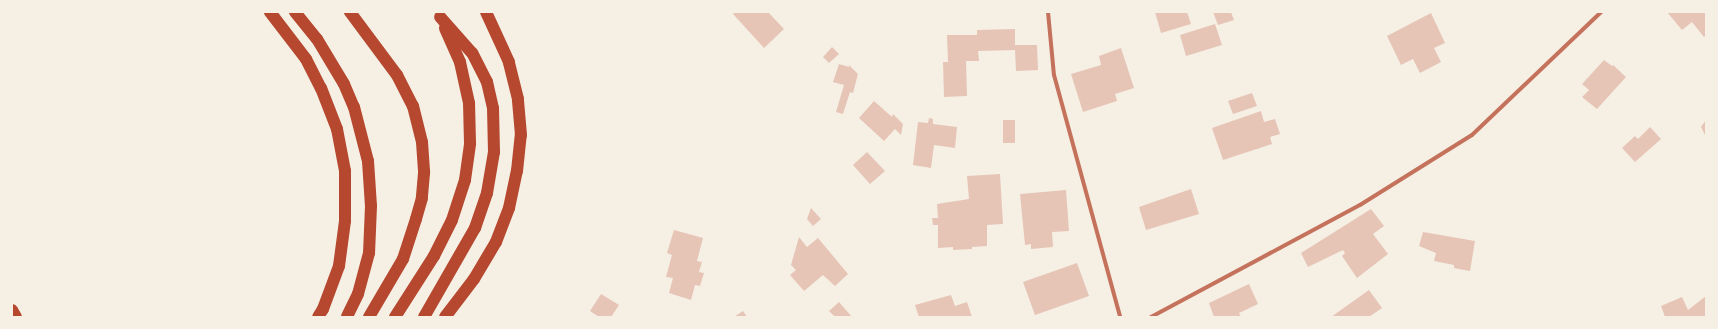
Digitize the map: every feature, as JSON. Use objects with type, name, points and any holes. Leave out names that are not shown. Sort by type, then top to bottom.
[{"type":"highway","points":[[270,12],[306,59],[321,88],[337,129],[345,171],[345,221],[339,266],[323,309],[318,317]]},
{"type":"highway","points":[[295,12],[317,38],[344,84],[354,107],[368,161],[371,206],[369,253],[358,294],[347,317]]},
{"type":"highway","points":[[350,12],[396,75],[413,106],[422,142],[424,172],[422,198],[403,259],[369,317]]},
{"type":"highway","points":[[445,317],[474,279],[496,242],[508,208],[518,171],[520,134],[518,99],[509,62],[486,12]]},
{"type":"highway","points":[[395,317],[434,256],[452,220],[465,180],[470,143],[469,103],[460,62],[438,15]]},
{"type":"highway","points":[[424,317],[475,228],[487,193],[494,152],[493,108],[487,82],[472,54],[438,15]]},
{"type":"highway","points":[[12,310],[16,317]]},
{"type":"street","points":[[1048,12],[1054,75],[1120,317]]},
{"type":"street","points":[[1151,317],[1360,205],[1472,135],[1601,12]]},
{"type":"building","points":[[735,12],[768,12],[784,29],[764,48],[733,14]]},
{"type":"building","points":[[1155,12],[1187,12],[1191,24],[1161,33]]},
{"type":"building","points":[[1213,12],[1231,12],[1234,20],[1218,25]]},
{"type":"building","points":[[1667,12],[1706,12],[1706,35],[1704,37],[1692,22],[1682,30]]},
{"type":"building","points":[[1431,13],[1445,43],[1434,48],[1441,62],[1420,73],[1413,59],[1401,65],[1387,36]]},
{"type":"building","points":[[1215,24],[1222,45],[1186,56],[1180,35]]},
{"type":"building","points":[[1015,29],[1015,45],[1037,45],[1038,70],[1016,71],[1015,50],[978,51],[979,61],[966,61],[967,96],[944,97],[943,62],[948,62],[947,35],[977,35],[977,30]]},
{"type":"building","points":[[832,47],[839,54],[829,63],[823,57]]},
{"type":"building","points":[[1121,48],[1134,88],[1115,94],[1117,101],[1083,112],[1071,74],[1101,65],[1099,56]]},
{"type":"building","points":[[1604,60],[1612,66],[1613,65],[1626,77],[1597,109],[1582,97],[1589,90],[1582,84]]},
{"type":"building","points":[[839,64],[849,67],[849,65],[858,74],[853,93],[850,92],[843,114],[836,112],[844,85],[833,82]]},
{"type":"building","points":[[1252,93],[1257,106],[1233,114],[1228,101]]},
{"type":"building","points":[[874,101],[892,117],[893,114],[903,124],[901,135],[895,129],[884,141],[859,118]]},
{"type":"building","points":[[1261,111],[1264,122],[1275,119],[1280,134],[1270,137],[1272,144],[1223,160],[1212,128]]},
{"type":"building","points":[[929,118],[933,119],[933,124],[957,127],[955,148],[934,145],[931,168],[913,165],[918,122],[928,123]]},
{"type":"building","points":[[1003,120],[1015,120],[1015,143],[1003,143]]},
{"type":"building","points":[[1706,120],[1706,137],[1701,127]]},
{"type":"building","points":[[1650,127],[1661,139],[1635,162],[1622,148],[1635,136],[1638,139]]},
{"type":"building","points":[[867,152],[885,171],[870,184],[853,165]]},
{"type":"building","points":[[1000,174],[1003,224],[987,225],[987,246],[972,247],[972,249],[953,250],[953,247],[938,248],[938,225],[933,225],[932,218],[938,218],[937,204],[969,199],[967,176]]},
{"type":"building","points":[[1191,189],[1199,214],[1146,230],[1139,207]]},
{"type":"building","points":[[1066,190],[1069,231],[1052,232],[1053,247],[1031,249],[1031,244],[1025,245],[1020,194]]},
{"type":"building","points":[[811,208],[821,219],[813,226],[807,219]]},
{"type":"building","points":[[1371,209],[1384,226],[1373,234],[1388,254],[1357,278],[1342,256],[1345,253],[1343,250],[1308,267],[1301,253]]},
{"type":"building","points":[[674,230],[703,238],[697,261],[702,262],[699,272],[704,273],[700,286],[695,285],[691,300],[669,293],[673,278],[666,277],[672,255],[667,253]]},
{"type":"building","points":[[1423,232],[1475,241],[1470,271],[1454,268],[1454,265],[1434,261],[1436,253],[1419,246]]},
{"type":"building","points":[[799,237],[807,247],[818,238],[848,274],[835,286],[823,275],[804,291],[790,275],[796,270],[791,265]]},
{"type":"building","points":[[1077,263],[1089,296],[1035,315],[1023,282]]},
{"type":"building","points":[[1249,284],[1258,304],[1239,313],[1241,317],[1214,317],[1209,303]]},
{"type":"building","points":[[1369,290],[1382,308],[1369,317],[1331,317]]},
{"type":"building","points":[[601,294],[619,305],[611,317],[599,317],[590,311]]},
{"type":"building","points":[[951,295],[955,306],[967,302],[972,317],[919,317],[915,305]]},
{"type":"building","points":[[1706,296],[1706,317],[1665,317],[1661,306],[1682,297],[1688,310]]},
{"type":"building","points":[[839,302],[852,317],[835,317],[829,311]]},
{"type":"building","points":[[743,311],[747,317],[734,317]]}]
